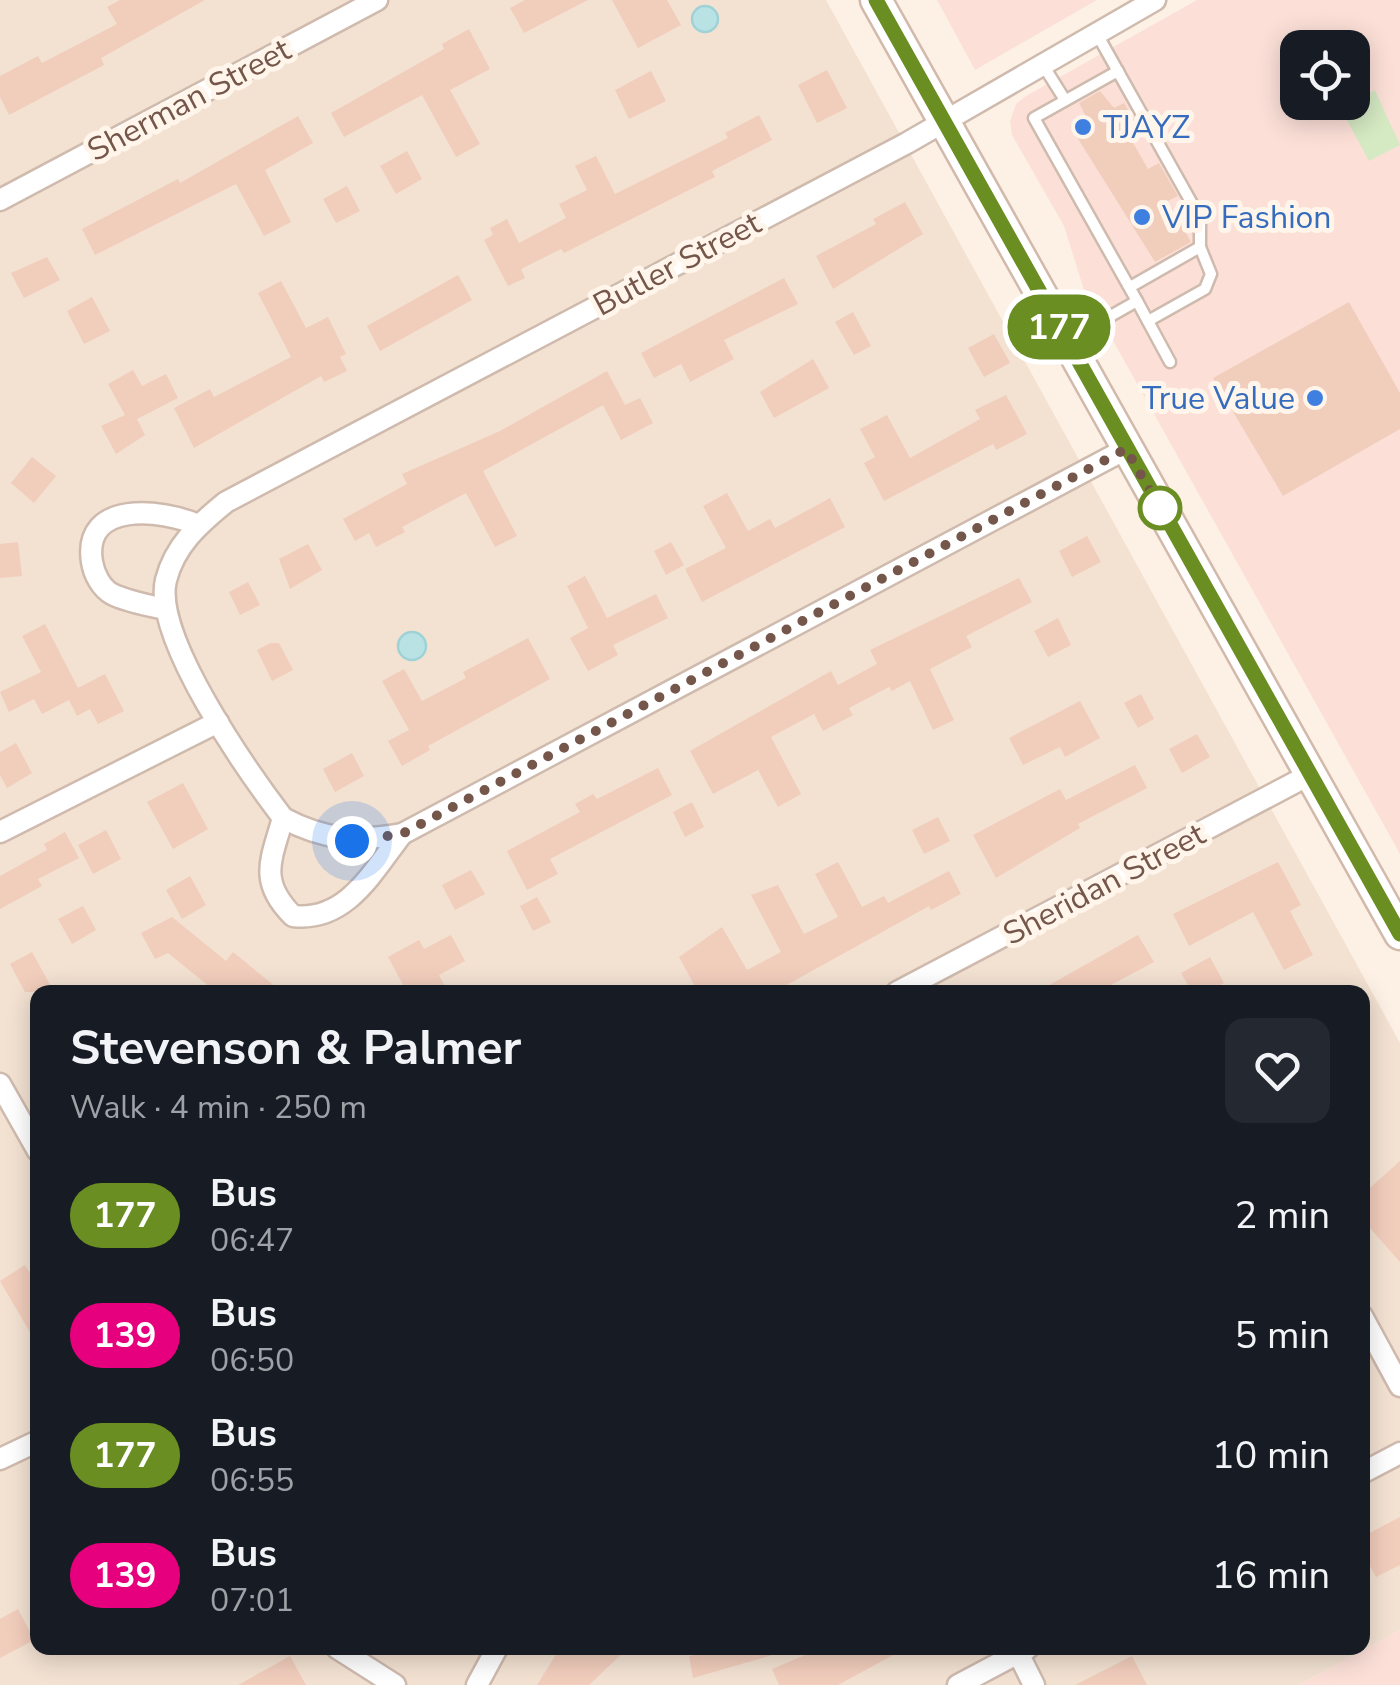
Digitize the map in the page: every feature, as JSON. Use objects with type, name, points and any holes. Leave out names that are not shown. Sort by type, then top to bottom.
[{"type":"main road","points":[[876,0],[1400,934]]},
{"type":"street","name":"Sherman Street","points":[[0,200],[377,0]]},
{"type":"street","name":"Butler Street","points":[[165,610],[165,584],[172,563],[198,524],[226,502],[944,121],[1155,0]]},
{"type":"street","points":[[198,524],[140,511],[102,525],[92,541],[93,569],[111,593],[165,610],[218,722],[283,818],[306,830],[352,841],[402,834],[1126,449]]},
{"type":"street","points":[[0,832],[218,722]]},
{"type":"street","name":"Sheridan Street","points":[[910,985],[1311,774]]},
{"type":"street","points":[[283,818],[269,872],[271,889],[293,916],[326,914],[349,900],[402,834]]},
{"type":"street","points":[[0,1084],[30,1138]]},
{"type":"street","points":[[1370,1331],[1400,1386]]},
{"type":"street","points":[[0,1460],[30,1444]]},
{"type":"street","points":[[1370,1468],[1400,1453]]},
{"type":"street","points":[[348,1655],[395,1685]]},
{"type":"street","points":[[477,1685],[493,1655]]},
{"type":"street","points":[[958,1685],[1014,1655]]},
{"type":"street","points":[[1025,1655],[1034,1685]]},
{"type":"lane","points":[[1096,33],[1200,218],[1200,247],[1211,274],[1205,289],[1148,320]]},
{"type":"lane","points":[[1044,65],[1064,100]]},
{"type":"lane","points":[[1118,71],[1034,118],[1170,362]]},
{"type":"lane","points":[[1130,287],[1200,247]]},
{"type":"lane","points":[[1066,340],[1138,301]]},
{"type":"shaded area","points":[[0,0],[826,0],[1368,985],[30,985],[30,1655],[1354,1655],[1299,1685],[0,1685]]},
{"type":"shaded area","points":[[937,0],[1097,0],[975,70]]},
{"type":"shaded area","points":[[1197,0],[1400,0],[1400,854],[1083,287],[1064,226],[1012,135],[1010,121],[1016,104]]},
{"type":"shaded area","points":[[1370,988],[1400,1043],[1400,1630],[1370,1646]]},
{"type":"shaded area","points":[[1400,1630],[1400,1685],[1299,1685],[1354,1655],[1370,1655],[1370,1646]]},
{"type":"green space","points":[[1375,90],[1400,145],[1369,161],[1347,120],[1370,120],[1370,93]]},
{"type":"water","points":[[705,6],[714,10],[718,19],[714,28],[705,32],[696,28],[692,19],[696,10]]},
{"type":"water","points":[[412,632],[422,636],[426,646],[422,656],[412,660],[402,656],[398,646],[402,636]]},
{"type":"building","points":[[120,0],[205,0],[101,58],[104,65],[9,115],[0,97],[0,76],[38,56],[42,63],[117,24],[107,7]]},
{"type":"building","points":[[525,0],[588,0],[524,33],[510,8]]},
{"type":"building","points":[[612,0],[667,0],[681,25],[638,48]]},
{"type":"building","points":[[469,29],[490,69],[450,90],[480,144],[456,157],[422,95],[344,137],[331,113],[444,49],[442,44]]},
{"type":"building","points":[[827,70],[847,108],[817,123],[798,85]]},
{"type":"building","points":[[651,71],[666,101],[629,119],[615,90]]},
{"type":"building","points":[[1100,91],[1114,108],[1124,103],[1139,128],[1128,134],[1148,169],[1159,163],[1178,196],[1168,201],[1191,242],[1155,262],[1070,126],[1086,117],[1079,103]]},
{"type":"building","points":[[759,115],[772,140],[712,171],[715,177],[564,253],[561,249],[521,269],[525,278],[508,286],[484,240],[493,235],[490,228],[507,219],[519,243],[566,218],[559,204],[587,190],[575,166],[596,156],[615,194],[728,138],[725,133]]},
{"type":"building","points":[[298,116],[313,143],[265,170],[291,222],[264,236],[236,184],[95,255],[82,229],[178,179],[180,183]]},
{"type":"building","points":[[407,151],[422,179],[396,194],[380,166]]},
{"type":"building","points":[[347,186],[360,211],[336,223],[323,199]]},
{"type":"building","points":[[905,202],[923,234],[833,289],[816,256],[876,224],[873,219]]},
{"type":"building","points":[[47,257],[60,280],[24,298],[11,273]]},
{"type":"building","points":[[458,275],[472,300],[380,351],[367,326]]},
{"type":"building","points":[[784,278],[798,304],[724,340],[734,359],[690,382],[681,364],[654,378],[641,353]]},
{"type":"building","points":[[281,281],[306,328],[328,317],[346,354],[340,357],[347,371],[324,382],[321,376],[194,448],[174,408],[210,389],[214,397],[291,357],[258,293]]},
{"type":"building","points":[[92,297],[110,331],[84,344],[67,311]]},
{"type":"building","points":[[1349,302],[1400,393],[1400,429],[1283,496],[1213,378]]},
{"type":"building","points":[[853,312],[871,346],[854,355],[835,322]]},
{"type":"building","points":[[994,334],[1010,363],[984,377],[968,348]]},
{"type":"building","points":[[813,359],[829,388],[774,418],[760,392]]},
{"type":"building","points":[[133,370],[142,386],[166,374],[178,398],[137,419],[145,435],[116,454],[101,426],[125,415],[108,384]]},
{"type":"building","points":[[607,371],[625,405],[640,398],[653,423],[621,440],[603,405],[483,471],[517,536],[495,547],[466,493],[402,527],[405,532],[376,547],[369,533],[355,541],[343,519],[407,484],[402,474],[500,431]]},
{"type":"building","points":[[1006,395],[1027,434],[996,450],[993,444],[884,501],[864,463],[875,457],[860,429],[887,415],[910,458],[980,419],[975,410]]},
{"type":"building","points":[[32,457],[56,476],[34,503],[11,483]]},
{"type":"building","points":[[727,493],[748,531],[770,519],[775,528],[830,498],[845,527],[702,602],[685,569],[726,548],[703,506]]},
{"type":"building","points":[[1087,536],[1101,562],[1072,577],[1059,551]]},
{"type":"building","points":[[18,542],[22,576],[0,578],[0,544]]},
{"type":"building","points":[[671,542],[684,565],[666,575],[654,551]]},
{"type":"building","points":[[308,544],[322,570],[290,589],[279,559]]},
{"type":"building","points":[[585,576],[607,618],[656,594],[668,618],[613,645],[618,655],[588,671],[570,638],[588,628],[567,586]]},
{"type":"building","points":[[1019,578],[1032,602],[966,636],[972,647],[930,669],[954,720],[933,730],[910,681],[892,691],[889,687],[849,708],[853,715],[823,731],[814,714],[771,737],[801,794],[778,807],[758,770],[713,794],[690,751],[831,671],[838,685],[877,664],[870,650]]},
{"type":"building","points":[[248,582],[260,605],[240,615],[229,592]]},
{"type":"building","points":[[1058,618],[1071,645],[1048,657],[1034,631]]},
{"type":"building","points":[[45,624],[78,688],[105,674],[124,711],[98,724],[90,709],[77,716],[69,700],[42,714],[34,699],[9,712],[0,692],[41,672],[22,636]]},
{"type":"building","points":[[528,638],[550,679],[428,746],[430,750],[402,766],[388,741],[409,730],[382,681],[404,669],[422,701],[466,678],[463,672]]},
{"type":"building","points":[[279,643],[293,670],[272,681],[257,650]]},
{"type":"building","points":[[1141,694],[1154,719],[1138,728],[1124,703]]},
{"type":"building","points":[[1080,701],[1100,738],[1065,757],[1060,747],[1023,765],[1009,738]]},
{"type":"building","points":[[1197,734],[1210,757],[1182,773],[1169,749]]},
{"type":"building","points":[[16,743],[32,773],[7,788],[0,775],[0,752]]},
{"type":"building","points":[[352,753],[364,776],[335,792],[323,769]]},
{"type":"building","points":[[1135,765],[1147,788],[1078,824],[1080,828],[996,878],[973,835],[1060,789],[1066,800]]},
{"type":"building","points":[[658,768],[672,795],[550,859],[558,874],[527,890],[507,851],[580,812],[575,804],[593,794],[597,799]]},
{"type":"building","points":[[183,783],[208,829],[173,849],[147,802]]},
{"type":"building","points":[[692,802],[704,827],[685,837],[673,812]]},
{"type":"building","points":[[938,817],[950,841],[924,854],[912,830]]},
{"type":"building","points":[[106,830],[121,859],[93,874],[78,845]]},
{"type":"building","points":[[65,832],[79,858],[38,879],[42,886],[0,909],[0,876],[47,850],[44,844]]},
{"type":"building","points":[[838,862],[862,907],[884,896],[888,903],[949,871],[961,894],[931,910],[929,906],[787,985],[694,985],[679,957],[722,927],[747,970],[781,952],[751,895],[778,885],[804,934],[838,917],[815,874]]},
{"type":"building","points":[[1278,862],[1301,905],[1290,911],[1313,955],[1284,970],[1253,912],[1189,946],[1173,914]]},
{"type":"building","points":[[471,870],[485,894],[455,910],[442,885]]},
{"type":"building","points":[[190,876],[206,905],[182,919],[166,890]]},
{"type":"building","points":[[537,897],[551,922],[533,931],[520,906]]},
{"type":"building","points":[[83,906],[96,930],[72,944],[58,919]]},
{"type":"building","points":[[172,917],[226,961],[233,952],[273,985],[207,985],[168,953],[155,959],[141,933]]},
{"type":"building","points":[[451,935],[465,961],[439,975],[444,985],[403,985],[388,957],[419,940],[424,949]]},
{"type":"building","points":[[1138,935],[1154,962],[1111,985],[1049,985]]},
{"type":"building","points":[[32,952],[50,985],[30,985],[30,992],[25,992],[10,964]]},
{"type":"building","points":[[1210,957],[1224,983],[1188,985],[1181,973]]},
{"type":"building","points":[[1400,1161],[1400,1262],[1370,1228],[1370,1188]]},
{"type":"building","points":[[25,1265],[30,1273],[30,1332],[0,1281]]},
{"type":"building","points":[[1400,1517],[1400,1565],[1376,1577],[1370,1566],[1370,1533]]},
{"type":"building","points":[[18,1609],[30,1632],[30,1642],[0,1658],[0,1619]]},
{"type":"building","points":[[556,1655],[621,1655],[589,1685],[537,1685]]},
{"type":"building","points":[[695,1655],[772,1655],[693,1678],[689,1656]]},
{"type":"building","points":[[805,1655],[893,1655],[838,1685],[779,1685],[772,1669]]},
{"type":"building","points":[[290,1656],[306,1685],[238,1685]]},
{"type":"building","points":[[1132,1656],[1147,1685],[1075,1685]]},
{"type":"bus line","name":"177","points":[[876,0],[1400,934]]},
{"type":"place","name":"TJAYZ","points":[[1083,127]]},
{"type":"place","name":"VIP Fashion","points":[[1142,217]]},
{"type":"place","name":"True Value","points":[[1315,398]]},
{"type":"route","points":[[352,841],[402,834],[1126,449],[1160,508]]}]
